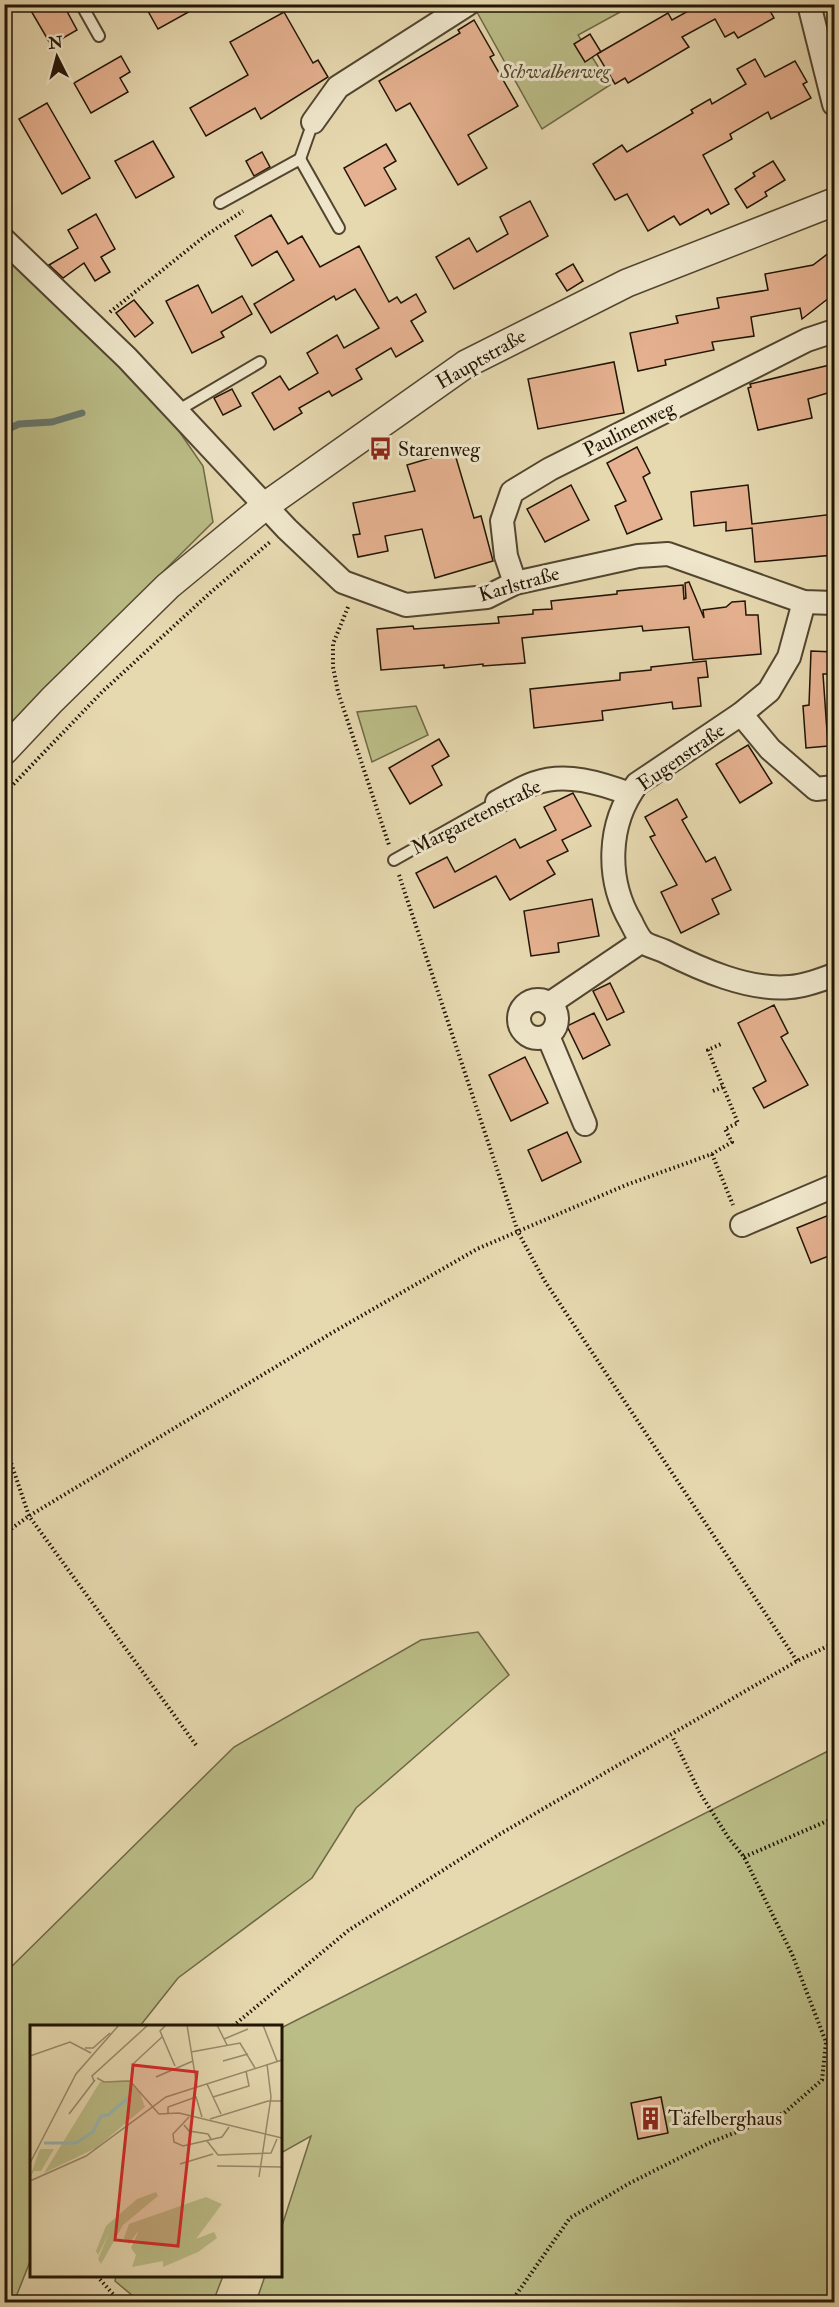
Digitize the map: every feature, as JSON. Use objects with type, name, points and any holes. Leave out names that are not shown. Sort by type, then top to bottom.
[{"type":"street","points":[[313,122],[338,87],[468,4]]},
{"type":"street","points":[[809,4],[827,44],[834,104]]},
{"type":"street","name":"Hauptstraße","points":[[4,751],[52,700],[168,586],[265,506],[466,364],[627,283],[834,202]]},
{"type":"street","points":[[4,240],[127,357],[265,506]]},
{"type":"street","name":"Paulinenweg","points":[[515,583],[506,556],[502,521],[512,492],[561,463],[807,340],[834,330]]},
{"type":"street","name":"Karlstraße","points":[[265,506],[344,582],[406,605],[487,597],[515,583],[638,556],[668,554],[804,602],[834,603]]},
{"type":"street","name":"Eugenstraße","points":[[642,941],[627,915],[614,879],[612,849],[623,807],[637,784],[741,714],[769,691],[789,657],[804,602]]},
{"type":"street","points":[[741,714],[770,749],[816,789],[834,788]]},
{"type":"street","name":"Margaretenstraße","points":[[497,802],[535,783],[558,778],[595,781],[630,794]]},
{"type":"street","points":[[549,1004],[642,941],[694,966],[758,986],[791,987],[834,975]]},
{"type":"street","points":[[537,1000],[549,1004],[557,1014],[556,1026],[548,1036],[536,1038],[521,1027],[519,1015],[531,1001],[537,1000]]},
{"type":"street","points":[[548,1036],[585,1124]]},
{"type":"street","points":[[742,1225],[834,1186]]},
{"type":"lane","points":[[96,4],[83,8],[99,36]]},
{"type":"lane","points":[[220,202],[300,159],[313,122]]},
{"type":"lane","points":[[300,159],[339,228]]},
{"type":"lane","points":[[177,411],[260,363]]},
{"type":"lane","name":"Margaretenstraße","points":[[394,860],[497,802]]},
{"type":"path","points":[[93,325],[205,236],[253,205]]},
{"type":"path","points":[[4,794],[102,692],[211,592],[287,528]]},
{"type":"path","points":[[355,586],[333,644],[333,667],[338,692],[518,1232],[544,1280],[797,1661]]},
{"type":"path","points":[[4,1534],[330,1334],[477,1249],[626,1185],[712,1154],[732,1142],[725,1129],[738,1123],[708,1050],[721,1044]]},
{"type":"path","points":[[713,1091],[723,1087]]},
{"type":"path","points":[[712,1154],[726,1190]]},
{"type":"path","points":[[4,1442],[30,1516],[196,1745]]},
{"type":"path","points":[[234,2025],[349,1930],[500,1834],[672,1736],[797,1661],[834,1642]]},
{"type":"path","points":[[510,2302],[570,2218],[630,2183],[709,2143],[784,2113],[822,2080],[826,2042],[792,1954],[744,1857],[728,1837],[700,1792],[672,1736]]},
{"type":"path","points":[[744,1857],[834,1818]]},
{"type":"path","points":[[826,2042],[834,2040]]},
{"type":"path","points":[[98,2277],[120,2302]]},
{"type":"green space","name":"Schwalbenweg","points":[[473,5],[633,5],[578,35],[610,85],[542,129]]},
{"type":"green space","points":[[5,241],[123,350],[203,466],[213,522],[5,729]]},
{"type":"green space","points":[[416,706],[428,735],[372,762],[357,712]]},
{"type":"green space","points":[[478,1632],[509,1675],[356,1808],[312,1878],[178,1978],[141,2025],[30,2025],[30,2262],[14,2302],[5,2302],[5,1973],[234,1747],[421,1640]]},
{"type":"green space","points":[[834,1748],[834,2302],[256,2302],[265,2277],[282,2277],[282,2226],[311,2136],[282,2152],[282,2027]]},
{"type":"green space","points":[[116,2277],[223,2277],[213,2302],[140,2302],[115,2281]]},
{"type":"building","points":[[27,4],[63,4],[77,30],[51,45]]},
{"type":"building","points":[[144,4],[203,4],[158,29]]},
{"type":"building","points":[[701,4],[766,4],[774,18],[738,38],[734,32],[725,37],[715,19],[682,37],[689,47],[628,83],[625,78],[615,84],[597,54],[585,62],[574,44],[590,34],[601,52],[668,13],[672,20]]},
{"type":"building","points":[[284,12],[313,63],[318,60],[328,77],[261,119],[255,108],[206,136],[190,108],[248,75],[230,42]]},
{"type":"building","points":[[474,20],[494,55],[490,57],[518,106],[468,135],[487,168],[458,185],[410,103],[396,111],[379,81],[460,33],[458,30]]},
{"type":"building","points":[[121,56],[130,72],[120,78],[128,92],[91,113],[74,83]]},
{"type":"building","points":[[755,59],[765,77],[795,61],[807,82],[803,84],[811,98],[771,119],[768,112],[730,134],[732,139],[703,155],[729,204],[711,214],[708,209],[680,225],[674,216],[648,231],[627,194],[615,200],[593,164],[622,145],[627,152],[693,113],[691,110],[710,99],[712,104],[746,84],[737,69]]},
{"type":"building","points":[[47,103],[90,178],[62,194],[19,119]]},
{"type":"building","points":[[153,141],[174,177],[136,198],[115,161]]},
{"type":"building","points":[[386,144],[396,161],[384,168],[396,189],[365,206],[344,168]]},
{"type":"building","points":[[262,152],[270,167],[254,176],[246,161]]},
{"type":"building","points":[[773,161],[785,180],[765,192],[767,196],[747,208],[735,189],[755,176],[753,173]]},
{"type":"building","points":[[530,201],[548,236],[454,289],[436,257],[469,238],[477,252],[508,234],[500,217]]},
{"type":"building","points":[[96,214],[115,249],[101,257],[110,272],[95,281],[84,263],[63,278],[49,265],[78,248],[68,230]]},
{"type":"building","points":[[271,215],[288,244],[302,236],[320,267],[359,246],[389,302],[397,297],[401,303],[416,294],[426,312],[411,321],[423,341],[396,357],[391,348],[356,369],[362,379],[332,396],[329,391],[299,408],[302,413],[274,430],[252,393],[280,376],[289,390],[318,373],[307,353],[337,335],[344,348],[379,328],[355,289],[336,300],[334,296],[271,333],[254,304],[294,280],[277,251],[252,266],[235,236]]},
{"type":"building","points":[[834,249],[834,294],[802,319],[800,308],[751,317],[754,336],[712,342],[714,350],[665,360],[666,365],[638,371],[630,333],[678,323],[676,316],[719,308],[717,298],[768,290],[765,274],[813,265]]},
{"type":"building","points":[[573,264],[583,281],[567,291],[556,274]]},
{"type":"building","points":[[198,285],[212,313],[242,296],[252,314],[221,332],[224,337],[192,353],[166,301]]},
{"type":"building","points":[[134,300],[153,323],[135,337],[116,313]]},
{"type":"building","points":[[614,362],[624,413],[538,429],[528,379]]},
{"type":"building","points":[[834,364],[834,391],[808,399],[812,418],[758,430],[748,388],[751,387],[750,384]]},
{"type":"building","points":[[232,389],[241,406],[223,415],[214,398]]},
{"type":"building","points":[[637,447],[650,473],[643,477],[662,519],[627,534],[615,506],[626,501],[607,463]]},
{"type":"building","points":[[454,451],[474,518],[481,516],[493,561],[435,578],[422,529],[385,536],[388,551],[358,557],[353,535],[360,534],[353,503],[415,491],[407,465]]},
{"type":"building","points":[[571,485],[589,520],[545,542],[527,509]]},
{"type":"building","points":[[748,485],[752,524],[834,514],[834,555],[755,562],[752,528],[726,531],[726,522],[694,526],[691,492]]},
{"type":"building","points":[[689,582],[704,618],[703,610],[726,607],[732,602],[745,601],[746,615],[758,615],[761,654],[693,660],[689,627],[643,631],[642,626],[522,638],[525,663],[444,668],[444,665],[381,670],[377,629],[413,626],[414,629],[499,623],[498,617],[533,614],[533,610],[552,609],[551,601],[617,594],[617,591],[683,585],[684,599],[686,598],[685,583]]},
{"type":"building","points":[[811,651],[834,652],[834,674],[823,674],[828,746],[806,748],[803,706],[809,705]]},
{"type":"building","points":[[706,661],[708,677],[698,678],[701,706],[673,709],[672,702],[602,711],[603,720],[534,728],[530,689],[620,680],[620,673]]},
{"type":"building","points":[[439,739],[449,756],[432,766],[442,785],[410,804],[389,768]]},
{"type":"building","points":[[748,745],[772,783],[740,803],[716,764]]},
{"type":"building","points":[[573,793],[591,826],[562,840],[568,851],[547,861],[555,874],[510,900],[496,876],[434,908],[416,873],[447,857],[455,872],[515,839],[520,848],[556,830],[544,807]]},
{"type":"building","points":[[677,799],[687,817],[682,820],[706,862],[715,857],[731,890],[712,899],[719,914],[681,933],[661,892],[677,885],[650,837],[655,835],[645,817]]},
{"type":"building","points":[[592,899],[599,936],[558,943],[559,952],[531,956],[524,911]]},
{"type":"building","points":[[610,983],[624,1012],[607,1020],[593,991]]},
{"type":"building","points":[[774,1005],[788,1033],[781,1037],[808,1085],[764,1108],[753,1088],[766,1081],[738,1023]]},
{"type":"building","points":[[594,1013],[610,1045],[583,1059],[567,1026]]},
{"type":"building","points":[[525,1057],[548,1103],[511,1121],[489,1075]]},
{"type":"building","points":[[567,1132],[581,1162],[542,1181],[528,1150]]},
{"type":"building","points":[[834,1213],[834,1254],[811,1263],[797,1228]]},
{"type":"building","name":"Täfelberghaus","points":[[661,2097],[668,2133],[638,2139],[631,2103]]},
{"type":"waterway","points":[[4,431],[19,424],[52,422],[82,413]]},
{"type":"place","name":"Starenweg","points":[[380,449]]},
{"type":"place","name":"Täfelberghaus","points":[[650,2118]]}]
